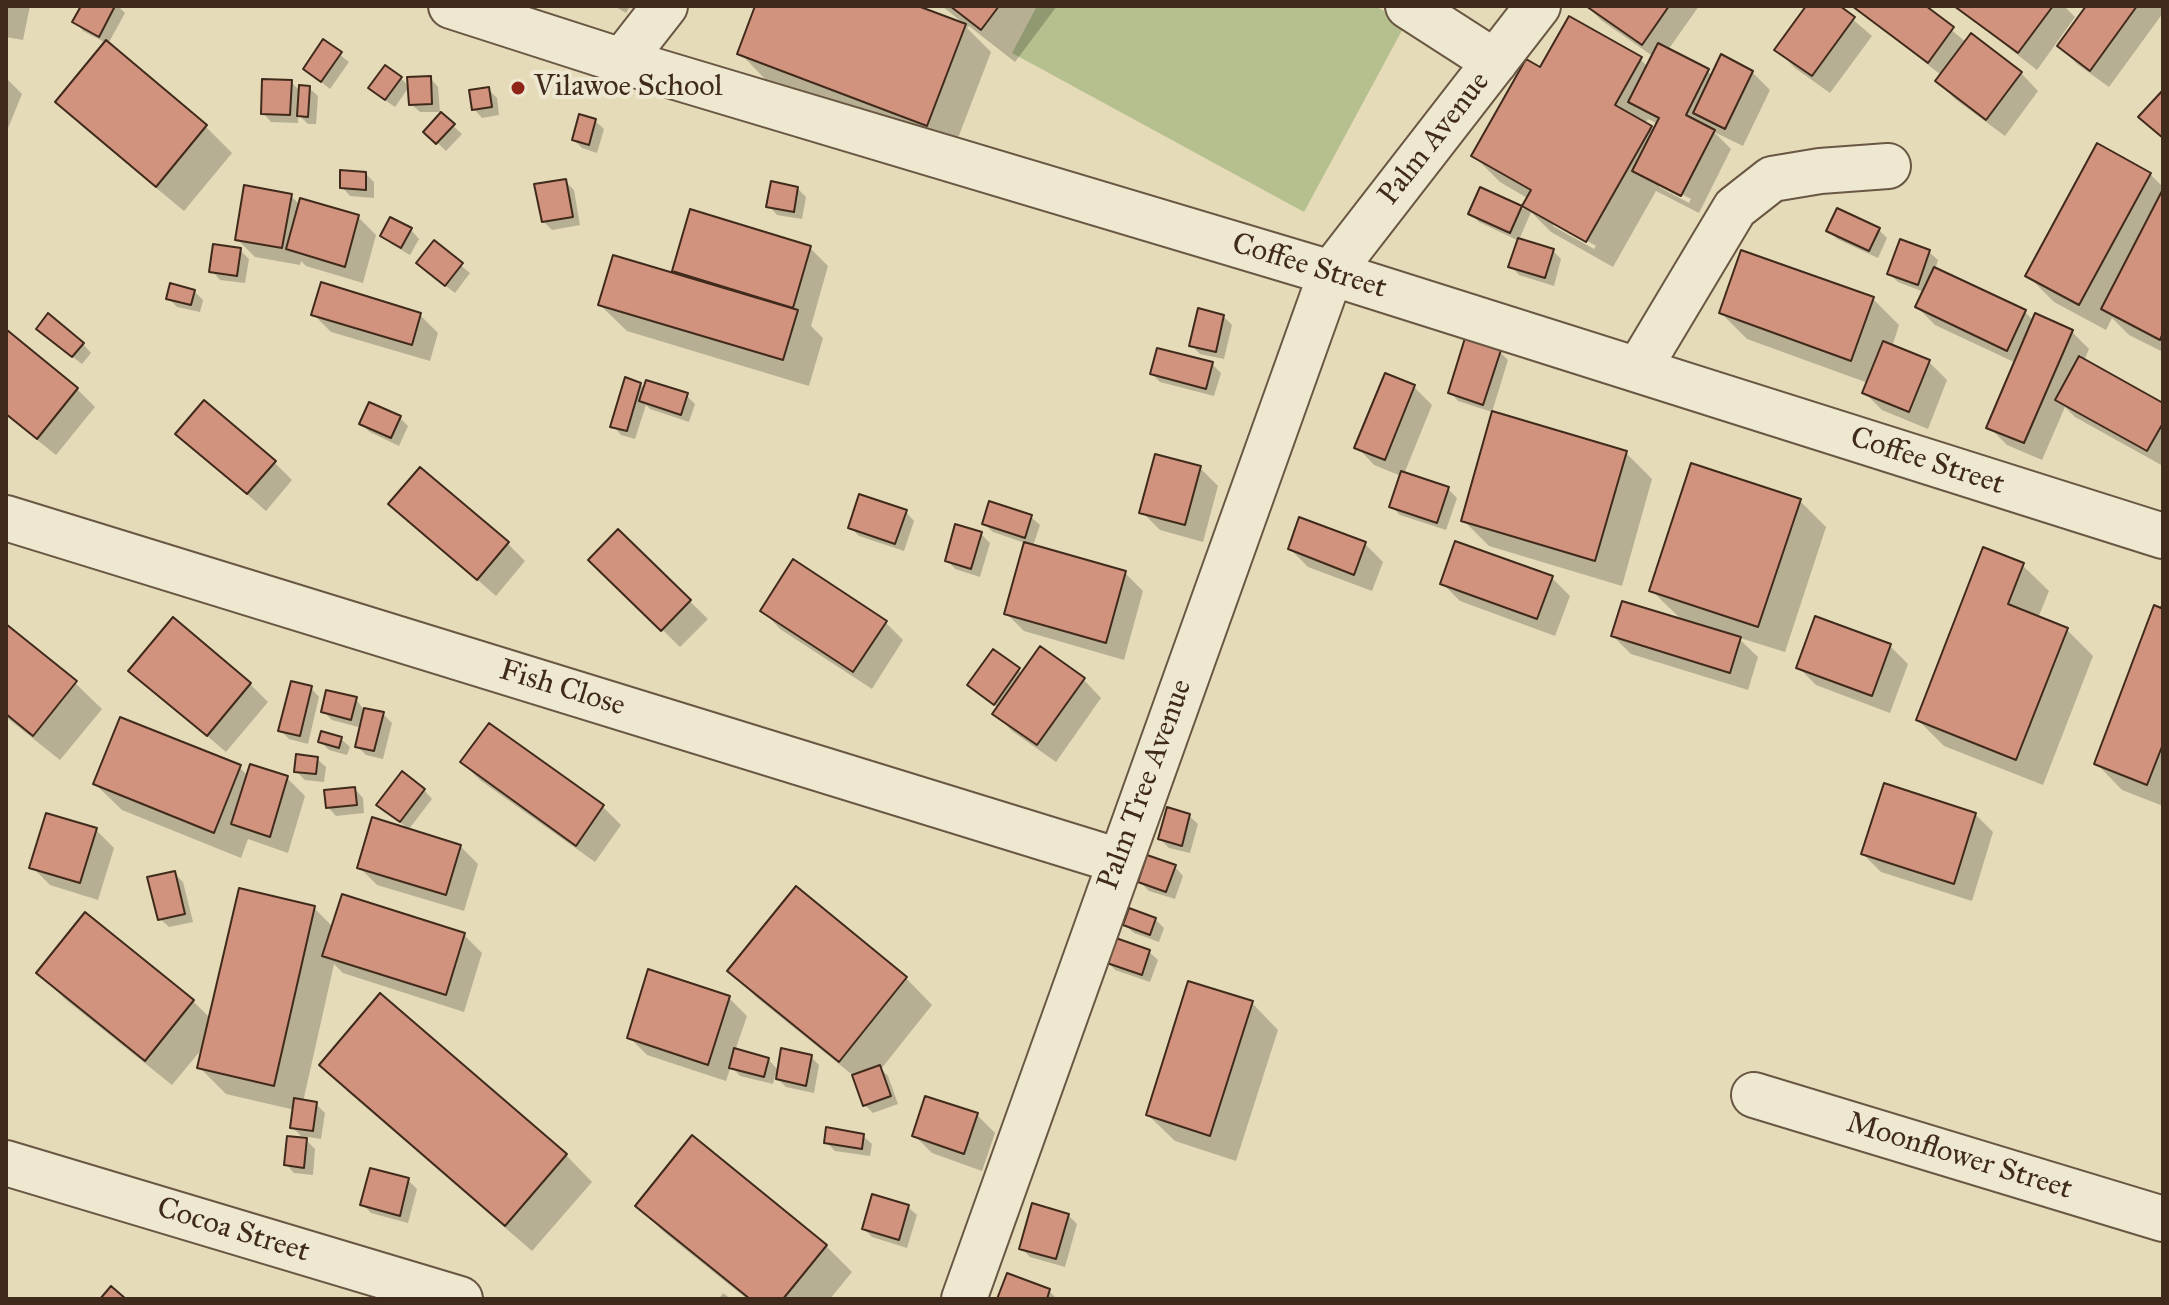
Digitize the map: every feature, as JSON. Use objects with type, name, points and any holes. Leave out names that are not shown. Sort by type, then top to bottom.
[{"type":"street","name":"Coffee Street","points":[[451,6],[622,61],[1331,273],[2163,536]]},
{"type":"street","points":[[622,61],[665,6]]},
{"type":"street","points":[[1408,6],[1495,62]]},
{"type":"street","name":"Palm Avenue","points":[[1331,273],[1538,6]]},
{"type":"street","points":[[1638,370],[1735,208],[1772,179],[1820,171],[1888,166]]},
{"type":"street","name":"Palm Tree Avenue","points":[[964,1299],[1331,273]]},
{"type":"street","name":"Fish Close","points":[[6,518],[1119,861]]},
{"type":"street","name":"Moonflower Street","points":[[1754,1095],[2163,1219]]},
{"type":"street","name":"Cocoa Street","points":[[6,1163],[460,1299]]},
{"type":"green space","points":[[1037,6],[1375,6],[1406,23],[1304,212],[1012,53]]},
{"type":"building","points":[[81,6],[115,6],[99,37],[72,22]]},
{"type":"building","points":[[755,6],[918,6],[966,24],[927,126],[737,54]]},
{"type":"building","points":[[950,6],[999,6],[981,30]]},
{"type":"building","points":[[1586,6],[1669,6],[1642,45]]},
{"type":"building","points":[[1806,6],[1840,6],[1855,17],[1812,76],[1774,50]]},
{"type":"building","points":[[1852,6],[1926,6],[1954,27],[1928,63]]},
{"type":"building","points":[[1954,6],[2053,6],[2018,53]]},
{"type":"building","points":[[2086,6],[2137,6],[2090,71],[2057,46]]},
{"type":"building","points":[[1569,16],[1642,57],[1615,105],[1652,126],[1586,242],[1522,206],[1531,190],[1471,156],[1526,59],[1540,67]]},
{"type":"building","points":[[1971,33],[2022,72],[1986,120],[1935,81]]},
{"type":"building","points":[[323,39],[342,52],[321,82],[303,69]]},
{"type":"building","points":[[106,40],[207,125],[156,187],[55,102]]},
{"type":"building","points":[[1658,43],[1709,69],[1686,115],[1715,130],[1681,196],[1632,171],[1659,118],[1628,102]]},
{"type":"building","points":[[1721,54],[1753,71],[1725,129],[1693,113]]},
{"type":"building","points":[[385,65],[402,77],[385,100],[368,88]]},
{"type":"building","points":[[431,76],[432,104],[409,105],[407,77]]},
{"type":"building","points":[[262,79],[292,80],[290,115],[261,114]]},
{"type":"building","points":[[299,85],[310,86],[308,117],[297,116]]},
{"type":"building","points":[[489,87],[492,107],[472,110],[469,90]]},
{"type":"building","points":[[2163,90],[2163,138],[2138,117]]},
{"type":"building","points":[[441,112],[455,124],[436,144],[423,132]]},
{"type":"building","points":[[579,114],[596,119],[589,145],[572,140]]},
{"type":"building","points":[[2097,143],[2151,173],[2079,305],[2025,276]]},
{"type":"building","points":[[340,170],[366,172],[366,190],[340,188]]},
{"type":"building","points":[[566,179],[573,217],[542,222],[534,184]]},
{"type":"building","points":[[771,181],[798,187],[794,212],[766,207]]},
{"type":"building","points":[[244,185],[292,194],[282,248],[235,240]]},
{"type":"building","points":[[1480,187],[1522,206],[1510,233],[1468,214]]},
{"type":"building","points":[[2163,189],[2163,333],[2160,340],[2101,309]]},
{"type":"building","points":[[300,198],[359,215],[345,267],[286,249]]},
{"type":"building","points":[[1837,208],[1880,228],[1869,251],[1826,231]]},
{"type":"building","points":[[690,209],[811,246],[793,308],[672,271]]},
{"type":"building","points":[[390,217],[412,228],[401,248],[380,236]]},
{"type":"building","points":[[1518,238],[1554,249],[1545,278],[1508,267]]},
{"type":"building","points":[[1900,239],[1930,250],[1918,285],[1887,274]]},
{"type":"building","points":[[434,240],[463,263],[445,286],[416,263]]},
{"type":"building","points":[[213,244],[241,248],[237,276],[209,272]]},
{"type":"building","points":[[1741,250],[1874,297],[1851,361],[1719,313]]},
{"type":"building","points":[[613,255],[798,310],[783,360],[598,305]]},
{"type":"building","points":[[1934,267],[2026,310],[2007,351],[1915,307]]},
{"type":"building","points":[[321,282],[421,313],[412,345],[311,315]]},
{"type":"building","points":[[170,283],[195,290],[191,305],[166,299]]},
{"type":"building","points":[[1198,308],[1224,315],[1216,352],[1189,346]]},
{"type":"building","points":[[48,313],[84,343],[72,357],[36,329]]},
{"type":"building","points":[[2035,313],[2073,330],[2024,443],[1986,428]]},
{"type":"building","points":[[7,330],[78,388],[37,439],[6,414]]},
{"type":"building","points":[[1465,338],[1501,350],[1483,405],[1448,393]]},
{"type":"building","points":[[1883,341],[1930,360],[1909,412],[1862,393]]},
{"type":"building","points":[[1157,348],[1213,362],[1206,389],[1150,374]]},
{"type":"building","points":[[2079,356],[2163,403],[2163,423],[2147,451],[2055,400]]},
{"type":"building","points":[[1385,373],[1415,385],[1385,460],[1354,448]]},
{"type":"building","points":[[625,377],[641,383],[627,431],[610,427]]},
{"type":"building","points":[[646,380],[688,393],[681,415],[639,401]]},
{"type":"building","points":[[204,400],[276,461],[247,494],[175,434]]},
{"type":"building","points":[[369,402],[401,416],[391,438],[359,424]]},
{"type":"building","points":[[1492,411],[1627,451],[1595,561],[1461,521]]},
{"type":"building","points":[[1155,454],[1201,466],[1185,525],[1139,513]]},
{"type":"building","points":[[1691,463],[1801,499],[1758,627],[1649,591]]},
{"type":"building","points":[[420,467],[509,542],[477,580],[388,504]]},
{"type":"building","points":[[1401,471],[1449,487],[1437,523],[1389,507]]},
{"type":"building","points":[[859,494],[907,510],[895,544],[848,528]]},
{"type":"building","points":[[989,501],[1032,515],[1025,538],[982,524]]},
{"type":"building","points":[[1299,517],[1366,542],[1354,575],[1288,549]]},
{"type":"building","points":[[955,524],[982,532],[971,569],[945,561]]},
{"type":"building","points":[[618,529],[691,600],[661,631],[588,560]]},
{"type":"building","points":[[1455,541],[1553,576],[1537,619],[1440,584]]},
{"type":"building","points":[[1024,542],[1126,571],[1106,643],[1004,614]]},
{"type":"building","points":[[1983,547],[2024,563],[2008,604],[2068,628],[2016,760],[1916,720]]},
{"type":"building","points":[[793,559],[887,621],[853,672],[760,611]]},
{"type":"building","points":[[1622,601],[1741,637],[1730,673],[1611,636]]},
{"type":"building","points":[[2163,604],[2163,744],[2147,785],[2094,764],[2154,605],[2161,608]]},
{"type":"building","points":[[1815,616],[1891,644],[1872,696],[1796,668]]},
{"type":"building","points":[[173,617],[251,683],[207,736],[128,671]]},
{"type":"building","points":[[6,624],[77,681],[33,736],[6,714]]},
{"type":"building","points":[[1040,646],[1085,678],[1037,745],[992,714]]},
{"type":"building","points":[[993,649],[1020,668],[994,705],[967,685]]},
{"type":"building","points":[[291,681],[312,686],[300,736],[278,731]]},
{"type":"building","points":[[326,690],[357,697],[351,720],[321,712]]},
{"type":"building","points":[[364,708],[384,712],[374,751],[355,747]]},
{"type":"building","points":[[120,717],[241,765],[214,833],[93,784]]},
{"type":"building","points":[[489,723],[604,805],[576,846],[460,762]]},
{"type":"building","points":[[321,731],[342,737],[339,748],[318,742]]},
{"type":"building","points":[[296,754],[318,757],[316,774],[294,772]]},
{"type":"building","points":[[250,764],[288,776],[270,837],[231,824]]},
{"type":"building","points":[[402,771],[425,789],[400,822],[376,805]]},
{"type":"building","points":[[1884,783],[1976,813],[1954,884],[1861,854]]},
{"type":"building","points":[[355,787],[357,805],[326,808],[324,790]]},
{"type":"building","points":[[1167,807],[1190,814],[1182,846],[1158,839]]},
{"type":"building","points":[[46,813],[97,828],[80,883],[29,868]]},
{"type":"building","points":[[372,817],[461,845],[446,895],[357,868]]},
{"type":"building","points":[[1147,855],[1176,865],[1166,892],[1138,882]]},
{"type":"building","points":[[175,871],[185,914],[158,920],[147,877]]},
{"type":"building","points":[[796,886],[907,977],[839,1062],[727,971]]},
{"type":"building","points":[[239,888],[315,906],[274,1086],[197,1068]]},
{"type":"building","points":[[342,894],[465,933],[446,995],[322,956]]},
{"type":"building","points":[[1129,908],[1156,918],[1150,935],[1123,925]]},
{"type":"building","points":[[85,912],[194,1000],[145,1061],[36,973]]},
{"type":"building","points":[[1113,937],[1150,950],[1142,975],[1104,962]]},
{"type":"building","points":[[648,969],[730,996],[708,1065],[627,1038]]},
{"type":"building","points":[[1188,981],[1253,1001],[1210,1136],[1146,1115]]},
{"type":"building","points":[[380,993],[567,1154],[505,1226],[319,1065]]},
{"type":"building","points":[[734,1048],[769,1058],[764,1077],[729,1068]]},
{"type":"building","points":[[781,1048],[812,1055],[806,1086],[776,1079]]},
{"type":"building","points":[[880,1065],[891,1096],[863,1106],[852,1075]]},
{"type":"building","points":[[925,1096],[978,1113],[964,1154],[912,1136]]},
{"type":"building","points":[[294,1098],[317,1102],[313,1131],[290,1128]]},
{"type":"building","points":[[826,1127],[864,1134],[862,1149],[824,1143]]},
{"type":"building","points":[[692,1135],[827,1245],[783,1299],[750,1299],[635,1206]]},
{"type":"building","points":[[287,1136],[307,1138],[304,1168],[284,1165]]},
{"type":"building","points":[[370,1168],[409,1178],[400,1216],[360,1205]]},
{"type":"building","points":[[872,1194],[909,1205],[899,1240],[862,1229]]},
{"type":"building","points":[[1032,1203],[1069,1214],[1056,1259],[1019,1249]]},
{"type":"building","points":[[1007,1273],[1050,1289],[1047,1299],[997,1299]]},
{"type":"building","points":[[111,1286],[126,1299],[100,1299]]},
{"type":"place","name":"Vilawoe School","points":[[518,88]]}]
